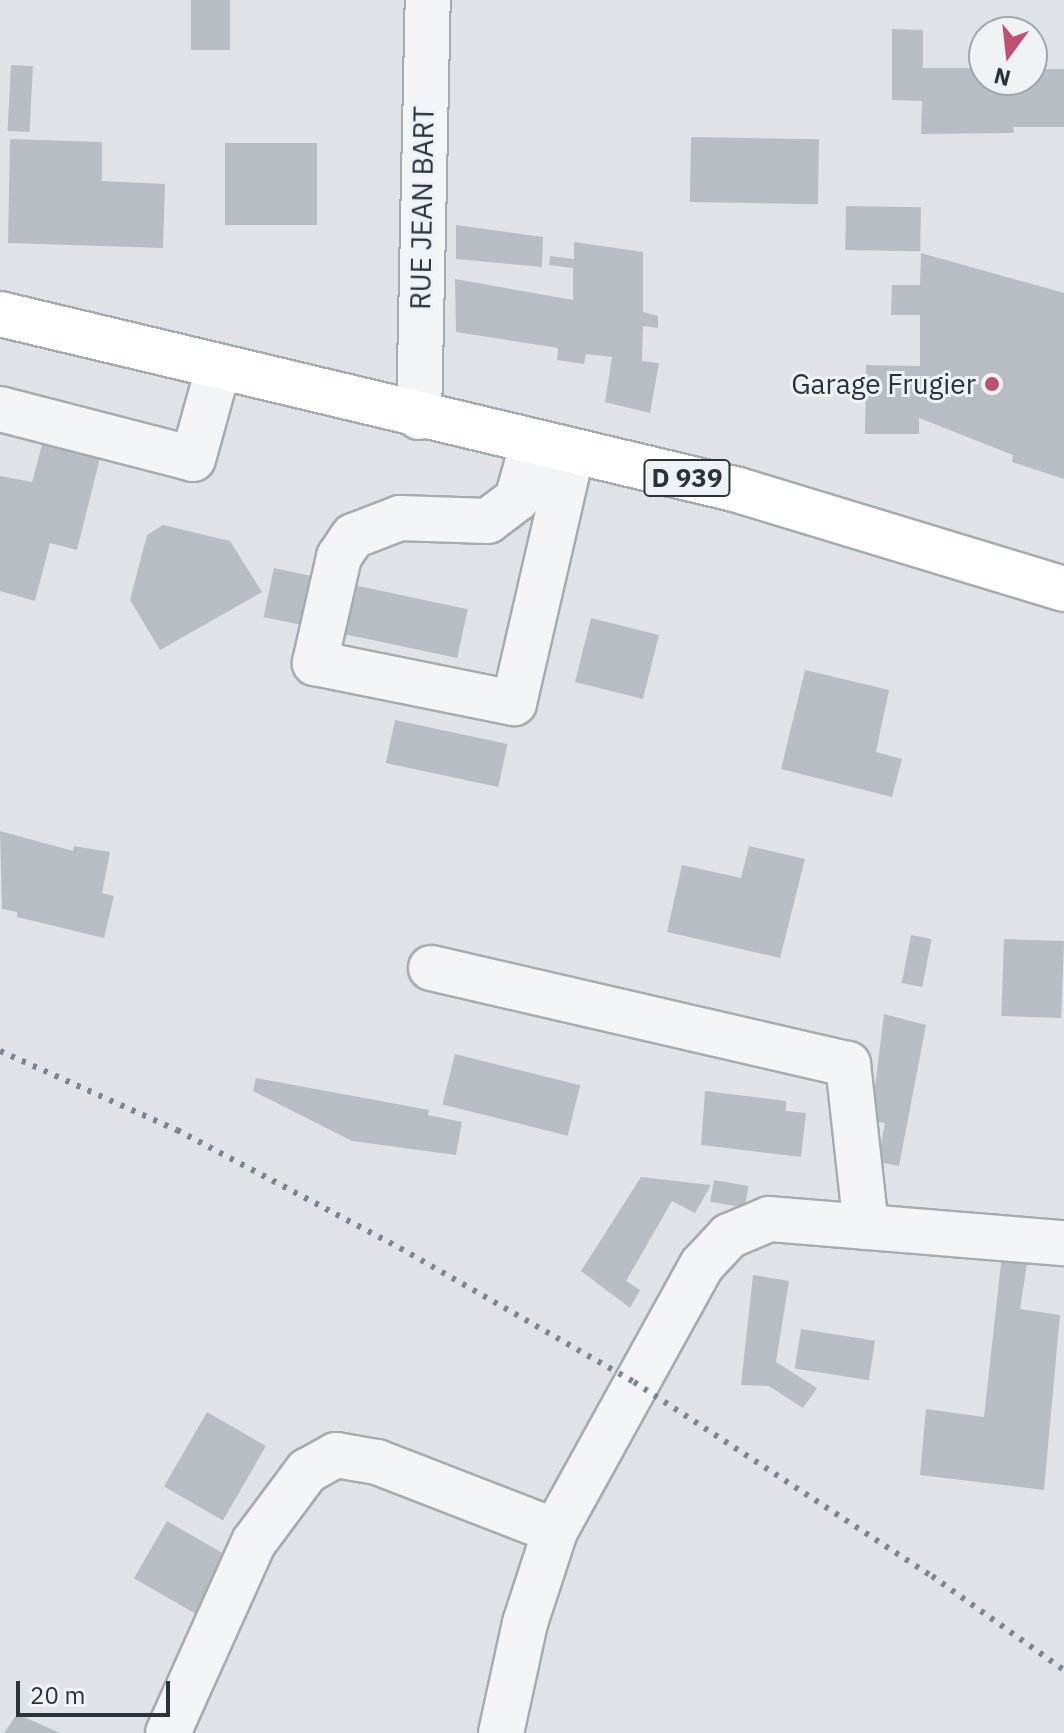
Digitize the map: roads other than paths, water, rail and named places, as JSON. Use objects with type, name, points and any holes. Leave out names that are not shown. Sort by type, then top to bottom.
[{"type":"main road","name":"D 939","points":[[0,314],[419,417],[738,490],[1064,589]]},
{"type":"street","name":"RUE JEAN BART","points":[[419,417],[428,0]]},
{"type":"street","points":[[0,409],[193,459],[218,369]]},
{"type":"street","points":[[552,447],[514,703],[315,663],[339,557],[353,536],[400,518],[488,521],[517,499],[552,447]]},
{"type":"street","points":[[431,968],[848,1064],[866,1227]]},
{"type":"street","points":[[501,1733],[525,1623],[555,1531],[634,1382],[702,1265],[729,1236],[769,1219],[1064,1243]]},
{"type":"street","points":[[168,1733],[254,1542],[307,1471],[336,1455],[377,1462],[555,1531]]},
{"type":"railway","points":[[0,1051],[177,1130],[400,1248],[634,1382],[932,1576],[1064,1670]]},
{"type":"place","name":"Garage Frugier","points":[[992,384]]}]
